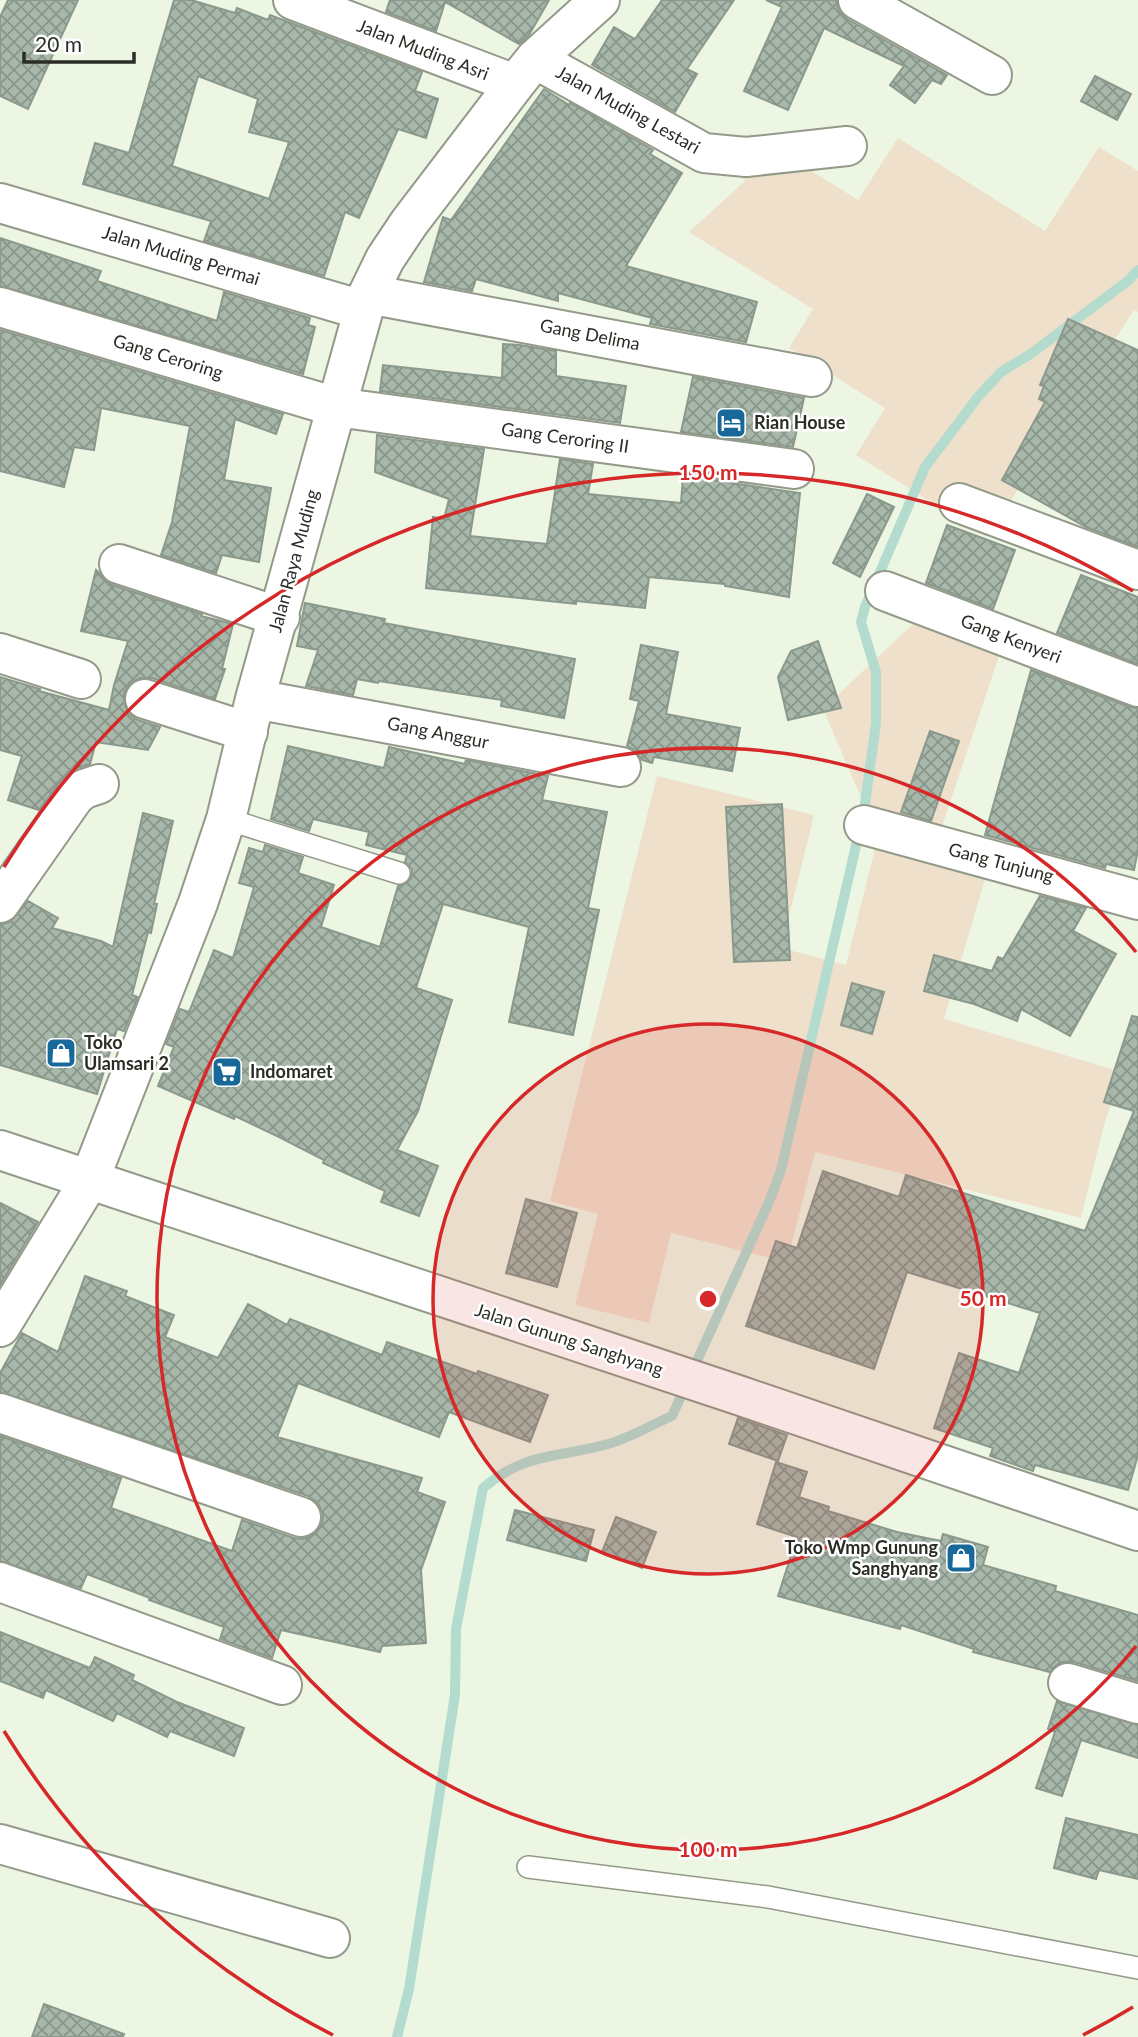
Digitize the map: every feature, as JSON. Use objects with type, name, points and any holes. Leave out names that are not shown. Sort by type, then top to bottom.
[{"type":"street","name":"Jalan Muding Asri","points":[[293,0],[525,71]]},
{"type":"street","name":"Jalan Raya Muding","points":[[0,1327],[89,1181],[198,903],[226,819],[365,302],[385,259],[409,222],[525,71],[600,0]]},
{"type":"street","points":[[858,0],[992,75]]},
{"type":"street","name":"Jalan Muding Lestari","points":[[525,71],[704,153],[746,157],[847,146]]},
{"type":"street","name":"Jalan Muding Permai","points":[[0,202],[365,302]]},
{"type":"street","name":"Gang Delima","points":[[365,302],[812,377]]},
{"type":"street","name":"Gang Ceroring","points":[[0,307],[337,407]]},
{"type":"street","name":"Gang Ceroring II","points":[[337,407],[794,469]]},
{"type":"street","points":[[959,503],[1138,570]]},
{"type":"street","points":[[119,564],[280,617]]},
{"type":"street","name":"Gang Kenyeri","points":[[885,592],[1138,687]]},
{"type":"street","points":[[0,653],[81,679]]},
{"type":"street","name":"Gang Anggur","points":[[145,699],[621,767]]},
{"type":"street","points":[[0,903],[75,796],[84,789],[99,784]]},
{"type":"street","name":"Gang Tunjung","points":[[864,825],[1138,900]]},
{"type":"street","name":"Jalan Gunung Sanghyang","points":[[0,1150],[1138,1531]]},
{"type":"street","points":[[0,1413],[301,1517]]},
{"type":"street","points":[[0,1582],[282,1685]]},
{"type":"street","points":[[1068,1683],[1138,1704]]},
{"type":"street","points":[[0,1844],[330,1938]]},
{"type":"lane","points":[[226,819],[399,873]]},
{"type":"lane","points":[[528,1867],[768,1897],[1138,1968]]},
{"type":"shaded area","points":[[751,133],[858,200],[898,138],[1045,231],[1099,147],[1138,171],[1138,312],[1134,310],[987,537],[856,455],[885,408],[789,348],[813,309],[689,232],[745,181],[726,167]]},
{"type":"shaded area","points":[[914,623],[1000,653],[934,850],[989,865],[944,1019],[1122,1072],[1104,1125],[1081,1218],[815,1152],[787,1262],[671,1233],[649,1323],[575,1305],[598,1214],[550,1201],[657,776],[814,815],[781,948],[846,965],[878,837],[823,709]]},
{"type":"building","points":[[8,0],[78,0],[28,109],[0,96],[0,17]]},
{"type":"building","points":[[174,0],[191,0],[235,13],[237,8],[268,20],[270,15],[422,72],[415,91],[438,99],[426,138],[398,129],[359,218],[345,212],[324,276],[204,241],[211,221],[83,184],[95,143],[129,153]],"holes":[[[198,76],[258,99],[249,132],[289,142],[269,199],[172,166]]]},
{"type":"building","points":[[390,0],[549,0],[529,35],[519,44],[445,2],[436,31],[386,12]]},
{"type":"building","points":[[662,0],[734,0],[687,69],[697,74],[675,112],[592,65],[614,27],[635,39]]},
{"type":"building","points":[[766,0],[836,0],[839,11],[847,19],[947,75],[941,84],[932,80],[915,103],[890,85],[904,66],[824,28],[788,110],[744,91],[782,7]]},
{"type":"building","points":[[1095,76],[1131,94],[1117,120],[1081,101]]},
{"type":"building","points":[[544,89],[653,150],[650,154],[682,173],[626,266],[757,302],[746,342],[650,324],[652,318],[558,293],[558,301],[476,279],[472,291],[424,282],[443,217],[451,220]]},
{"type":"building","points":[[0,238],[101,271],[97,281],[217,321],[224,292],[310,318],[308,325],[315,327],[303,374],[0,286]]},
{"type":"building","points":[[1068,319],[1138,350],[1138,547],[1086,527],[1002,480],[1045,402],[1039,399],[1044,386],[1040,385]]},
{"type":"building","points":[[0,330],[283,414],[276,434],[235,419],[224,480],[271,488],[259,562],[222,555],[216,573],[161,555],[172,522],[190,426],[101,408],[94,450],[74,447],[64,487],[0,471]]},
{"type":"building","points":[[503,344],[556,351],[556,376],[626,386],[620,423],[380,391],[383,365],[502,378]]},
{"type":"building","points":[[693,377],[804,398],[793,447],[681,432]]},
{"type":"building","points":[[377,435],[484,449],[470,536],[547,544],[560,459],[593,464],[588,494],[681,503],[683,476],[800,493],[789,597],[725,584],[649,577],[645,608],[576,601],[576,604],[426,588],[433,517],[444,519],[449,499],[375,472]]},
{"type":"building","points":[[867,494],[894,507],[860,577],[833,563]]},
{"type":"building","points":[[947,525],[1015,550],[993,609],[926,583]]},
{"type":"building","points":[[96,570],[112,585],[202,614],[201,616],[233,624],[222,669],[225,669],[215,699],[152,678],[140,678],[130,683],[124,693],[124,703],[129,714],[160,727],[148,750],[96,742],[90,764],[77,768],[62,779],[39,810],[8,800],[22,756],[0,750],[0,677],[109,710],[128,641],[81,631]]},
{"type":"building","points":[[1081,575],[1138,597],[1138,664],[1057,633]]},
{"type":"building","points":[[305,603],[385,619],[384,623],[575,659],[564,718],[501,706],[502,700],[379,681],[357,679],[353,695],[306,686],[318,650],[297,646]]},
{"type":"building","points":[[818,641],[841,708],[788,720],[778,677],[791,651]]},
{"type":"building","points":[[641,645],[678,652],[666,714],[740,728],[732,771],[654,757],[652,763],[642,760],[636,751],[627,746],[639,701],[630,699]]},
{"type":"building","points":[[1031,670],[1138,708],[1138,850],[1134,870],[1106,864],[1105,868],[985,835]]},
{"type":"building","points":[[930,731],[959,741],[931,821],[901,812]]},
{"type":"building","points":[[288,746],[384,768],[389,747],[465,764],[466,760],[548,776],[542,800],[607,812],[588,908],[599,910],[573,1035],[509,1022],[529,927],[443,904],[416,988],[452,1000],[418,1111],[397,1150],[438,1166],[419,1216],[381,1202],[385,1191],[323,1163],[324,1160],[279,1137],[235,1116],[234,1119],[158,1086],[174,1047],[166,1044],[180,1009],[189,1012],[214,950],[233,958],[254,887],[239,883],[249,848],[263,852],[265,845],[303,857],[298,873],[334,885],[321,927],[380,947],[398,886],[407,883],[411,878],[412,869],[405,862],[407,855],[366,845],[369,832],[313,819],[309,831],[271,819]]},
{"type":"building","points":[[782,804],[790,960],[734,962],[726,807]]},
{"type":"building","points":[[143,813],[173,821],[154,904],[157,904],[151,933],[148,932],[132,995],[138,997],[124,1031],[117,1029],[97,1094],[0,1065],[0,925],[10,922],[28,901],[58,918],[52,928],[101,941],[113,947]]},
{"type":"building","points":[[1040,896],[1086,908],[1073,931],[1116,954],[1070,1036],[1021,1009],[1017,1021],[974,1004],[924,991],[934,955],[992,971],[998,957],[1003,959]]},
{"type":"building","points":[[852,983],[884,992],[872,1034],[841,1025]]},
{"type":"building","points":[[1132,1016],[1138,1017],[1138,1455],[1128,1490],[1035,1465],[1033,1471],[990,1456],[993,1448],[934,1428],[959,1353],[1019,1373],[1040,1313],[907,1272],[874,1369],[746,1326],[776,1241],[797,1248],[823,1171],[899,1197],[906,1175],[1085,1231],[1134,1111],[1104,1102]]},
{"type":"building","points":[[526,1199],[577,1213],[557,1287],[506,1273]]},
{"type":"building","points":[[0,1203],[38,1222],[0,1285]]},
{"type":"building","points":[[85,1276],[127,1291],[125,1296],[174,1315],[165,1337],[218,1358],[248,1304],[287,1325],[290,1319],[382,1355],[387,1342],[477,1374],[478,1371],[548,1395],[530,1442],[449,1412],[439,1437],[298,1383],[277,1437],[422,1478],[417,1492],[445,1502],[421,1570],[426,1643],[382,1646],[380,1652],[281,1630],[272,1658],[220,1639],[224,1627],[87,1574],[81,1588],[0,1561],[0,1436],[121,1478],[111,1508],[232,1551],[242,1520],[304,1539],[316,1533],[322,1523],[323,1514],[318,1503],[308,1496],[0,1392],[0,1373],[22,1333],[58,1352]]},
{"type":"building","points":[[738,1418],[787,1435],[778,1461],[729,1444]]},
{"type":"building","points":[[776,1462],[807,1472],[799,1497],[829,1507],[828,1511],[897,1532],[941,1541],[943,1534],[988,1547],[983,1565],[1056,1586],[1055,1591],[1138,1615],[1138,1681],[1074,1662],[1062,1662],[1050,1672],[973,1652],[974,1649],[901,1625],[900,1629],[778,1596],[797,1537],[757,1524]]},
{"type":"building","points":[[515,1510],[594,1530],[586,1561],[507,1540]]},
{"type":"building","points":[[616,1517],[656,1532],[642,1568],[602,1552]]},
{"type":"building","points":[[0,1632],[90,1668],[95,1657],[134,1675],[132,1680],[177,1702],[244,1728],[234,1756],[170,1731],[167,1737],[117,1713],[113,1721],[46,1690],[43,1698],[0,1681]]},
{"type":"building","points":[[1057,1701],[1138,1725],[1138,1758],[1081,1740],[1062,1796],[1036,1788],[1055,1732],[1048,1729]]},
{"type":"building","points":[[1066,1818],[1138,1835],[1138,1879],[1099,1870],[1096,1879],[1054,1868]]},
{"type":"building","points":[[44,2004],[124,2034],[123,2037],[32,2037]]},
{"type":"waterway","points":[[397,2037],[409,1989],[455,1695],[456,1629],[483,1488],[498,1476],[528,1462],[616,1441],[672,1416],[781,1170],[864,811],[876,723],[876,672],[861,622],[865,607],[925,467],[978,397],[1001,372],[1032,353],[1129,280],[1138,270]]},
{"type":"place","name":"Rian House","points":[[731,423]]},
{"type":"place","name":"Toko Ulamsari 2","points":[[61,1053]]},
{"type":"place","name":"Indomaret","points":[[227,1072]]},
{"type":"place","name":"Toko Wmp Gunung Sanghyang","points":[[961,1558]]}]
